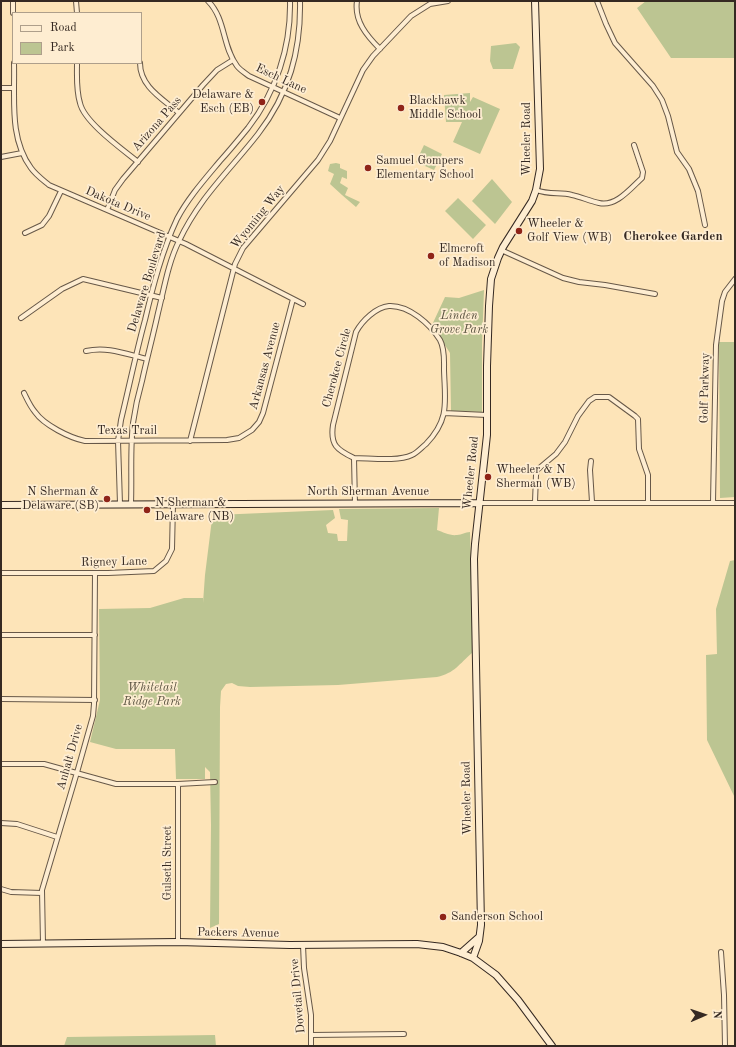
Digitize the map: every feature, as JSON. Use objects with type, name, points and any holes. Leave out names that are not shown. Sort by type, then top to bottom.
[{"type":"street","points":[[13,1],[13,12]]},
{"type":"street","points":[[76,1],[76,12]]},
{"type":"street","name":"Esch Lane","points":[[208,1],[218,15],[227,46],[233,60],[239,68],[249,76],[340,118]]},
{"type":"street","name":"Delaware Boulevard","points":[[120,504],[118,441],[121,420],[151,295],[169,237],[178,217],[189,201],[206,178],[248,128],[259,113],[273,87],[286,49],[290,21],[290,1]]},
{"type":"street","name":"Delaware Boulevard","points":[[131,504],[133,420],[162,298],[179,241],[191,218],[206,196],[257,135],[284,92],[291,74],[299,39],[300,1]]},
{"type":"street","points":[[357,1],[357,13],[363,29],[380,50]]},
{"type":"street","name":"Wyoming Way","points":[[190,441],[235,264],[243,248],[318,160],[330,141],[362,70],[407,19],[430,4],[448,1]]},
{"type":"street","name":"Wheeler Road","points":[[472,958],[480,936],[481,903],[474,559],[487,435],[486,366],[489,294],[494,269],[501,250],[510,233],[528,209],[536,190],[540,169],[535,1]]},
{"type":"street","points":[[597,1],[608,30],[615,43],[653,86],[662,100],[668,116],[677,152],[689,169],[698,191],[705,225]]},
{"type":"street","name":"Arizona Pass","points":[[107,210],[115,190],[179,113],[217,70],[233,60]]},
{"type":"street","name":"Dakota Drive","points":[[14,64],[16,136],[22,153],[32,169],[49,185],[179,241],[303,304]]},
{"type":"street","points":[[77,64],[77,91],[80,105],[87,118],[138,162]]},
{"type":"street","points":[[140,64],[144,83],[179,113]]},
{"type":"street","points":[[1,88],[14,88]]},
{"type":"street","points":[[536,190],[545,193],[573,195],[603,204],[612,203],[618,200],[642,178],[643,172],[634,145]]},
{"type":"street","points":[[1,157],[22,153]]},
{"type":"street","points":[[25,233],[42,225],[49,216],[60,191]]},
{"type":"street","points":[[501,250],[563,278],[655,294]]},
{"type":"street","points":[[21,318],[62,289],[83,279],[162,298]]},
{"type":"street","name":"Golf Parkway","points":[[713,502],[716,345],[722,301],[725,292],[735,279]]},
{"type":"street","name":"Arkansas Avenue","points":[[248,433],[259,422],[264,413],[293,299]]},
{"type":"street","name":"Cherokee Circle","points":[[389,306],[401,308],[412,312],[428,326],[441,341],[444,353],[444,413],[432,437],[418,452],[410,456],[396,458],[354,458],[341,452],[333,443],[332,434],[356,332],[359,325],[381,308],[389,306]]},
{"type":"street","points":[[86,350],[100,348],[147,359]]},
{"type":"street","name":"Texas Trail","points":[[24,393],[35,413],[45,421],[66,435],[85,441],[227,440],[239,438],[248,433]]},
{"type":"street","points":[[536,502],[537,470],[556,454],[569,436],[585,405],[595,397],[609,397],[635,416],[638,421],[639,449],[647,470],[648,502]]},
{"type":"street","points":[[444,413],[487,414]]},
{"type":"street","points":[[354,458],[355,504]]},
{"type":"street","points":[[592,460],[590,470],[592,502]]},
{"type":"street","name":"North Sherman Avenue","points":[[1,506],[536,502],[735,503]]},
{"type":"street","name":"Rigney Lane","points":[[1,573],[95,573],[154,571],[168,558],[172,549],[173,504]]},
{"type":"street","name":"Anhalt Drive","points":[[43,944],[42,893],[92,716],[95,700],[95,573]]},
{"type":"street","points":[[1,635],[95,635]]},
{"type":"street","points":[[1,699],[95,700]]},
{"type":"street","points":[[1,764],[44,764],[116,784],[178,784],[215,782]]},
{"type":"street","name":"Gulseth Street","points":[[178,784],[178,942]]},
{"type":"street","points":[[1,823],[17,824],[57,836]]},
{"type":"street","points":[[1,889],[11,892],[42,893]]},
{"type":"street","points":[[461,953],[472,945],[480,936]]},
{"type":"street","name":"Packers Avenue","points":[[1,944],[178,942],[304,945],[417,944],[443,947],[472,958],[487,968],[504,983],[552,1046]]},
{"type":"street","name":"Dovetail Drive","points":[[304,945],[304,968],[311,1015],[311,1046]]},
{"type":"street","points":[[721,952],[725,1046]]},
{"type":"street","points":[[311,1035],[404,1034]]},
{"type":"green space","points":[[646,1],[735,1],[735,58],[671,58],[637,8]]},
{"type":"green space","points":[[516,43],[520,47],[513,69],[493,69],[490,61],[491,46]]},
{"type":"green space","points":[[470,93],[470,102],[473,97],[500,109],[480,154],[453,142],[462,122],[446,122],[444,95]]},
{"type":"green space","points":[[424,145],[442,154],[434,170],[416,162]]},
{"type":"green space","points":[[330,164],[340,164],[340,168],[347,171],[347,179],[342,177],[340,183],[348,188],[345,195],[360,202],[356,207],[330,184],[334,174],[328,171]]},
{"type":"green space","points":[[492,179],[512,202],[495,224],[472,201]]},
{"type":"green space","points":[[458,198],[486,225],[473,239],[445,211]]},
{"type":"green space","name":"Linden Grove Park","points":[[484,290],[482,412],[451,411],[450,353],[432,325],[445,297],[459,298]]},
{"type":"green space","points":[[719,342],[735,342],[735,497],[720,498]]},
{"type":"green space","name":"Whitetail Ridge Park","points":[[439,508],[437,530],[454,535],[470,532],[472,653],[456,668],[437,677],[338,685],[250,687],[238,686],[232,683],[226,684],[221,691],[219,924],[210,928],[210,772],[205,767],[205,779],[176,779],[175,749],[116,749],[90,742],[100,700],[99,609],[150,608],[184,598],[203,598],[203,603],[212,519],[216,515],[333,510],[335,518],[326,525],[328,533],[337,534],[338,541],[347,541],[348,520],[341,519],[339,509]]},
{"type":"green space","points":[[735,560],[735,798],[707,740],[706,655],[717,654],[716,609],[730,561]]},
{"type":"green space","points":[[215,1035],[216,1046],[64,1046],[67,1037]]},
{"type":"place","name":"Delaware & Esch (EB)","points":[[262,102]]},
{"type":"place","name":"Blackhawk Middle School","points":[[401,108]]},
{"type":"place","name":"Samuel Gompers Elementary School","points":[[368,168]]},
{"type":"place","name":"Wheeler & Golf View (WB)","points":[[519,231]]},
{"type":"place","name":"Elmcroft of Madison","points":[[431,256]]},
{"type":"place","name":"Wheeler & N Sherman (WB)","points":[[488,477]]},
{"type":"place","name":"N Sherman & Delaware (SB)","points":[[107,499]]},
{"type":"place","name":"N Sherman & Delaware (NB)","points":[[147,510]]},
{"type":"place","name":"Sanderson School","points":[[443,917]]},
{"type":"district","name":"Cherokee Garden","points":[[673,237]]}]
